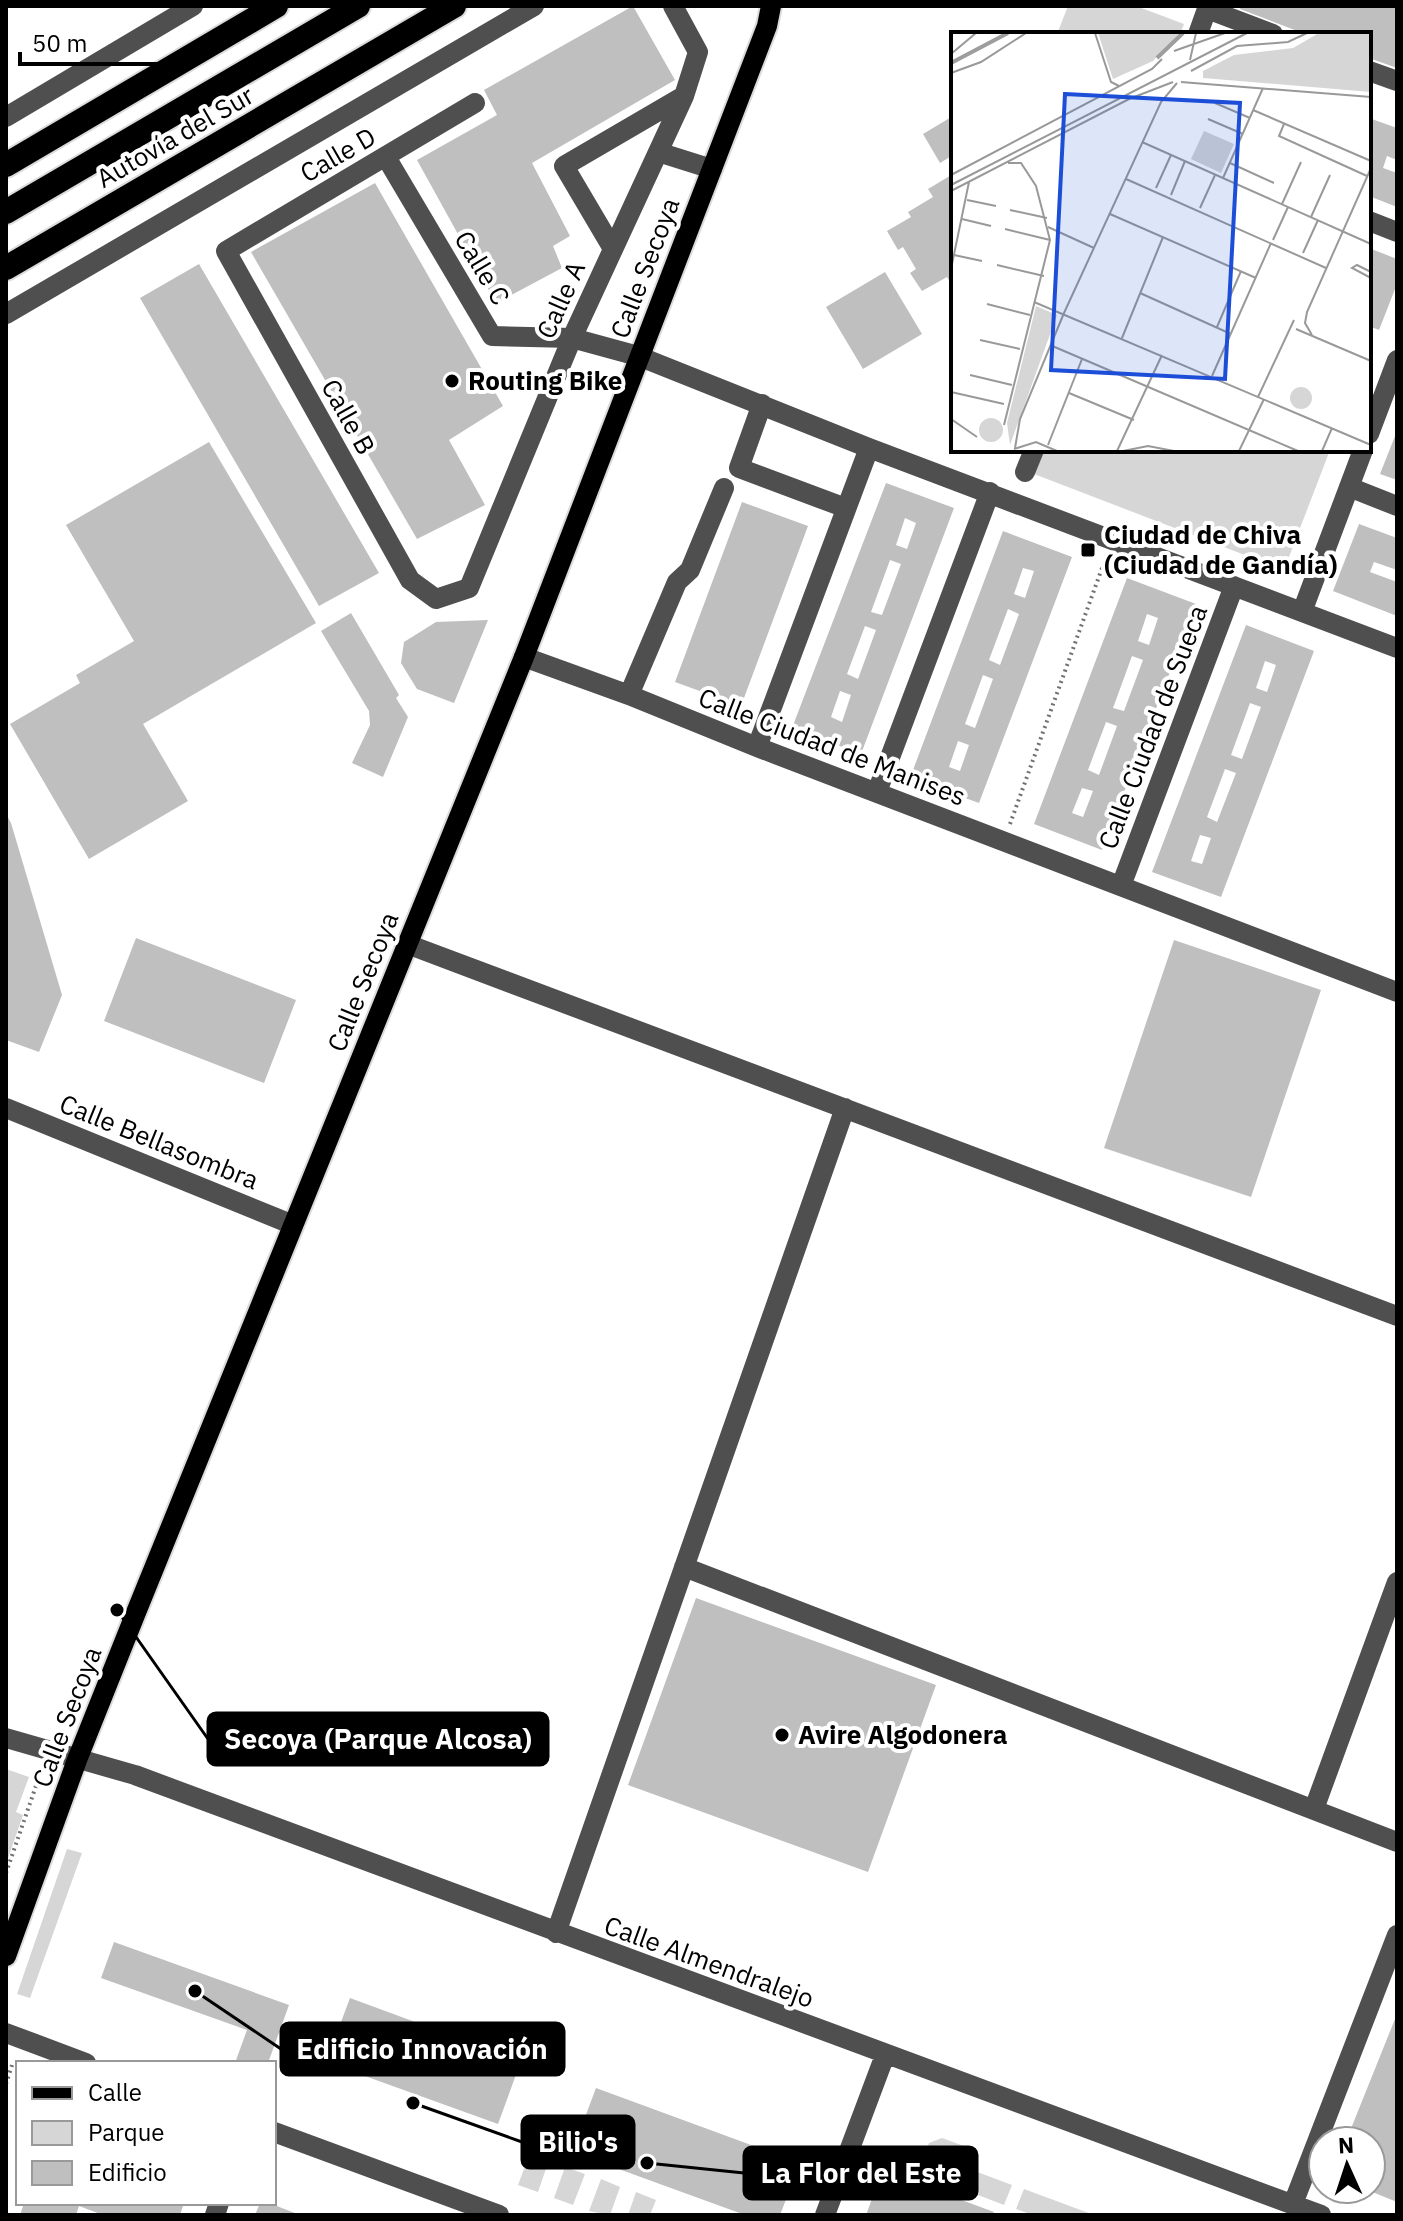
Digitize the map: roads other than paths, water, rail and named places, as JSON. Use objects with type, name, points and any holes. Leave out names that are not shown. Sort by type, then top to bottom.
[{"type":"highway","points":[[6,165],[276,6]]},
{"type":"highway","name":"Autovía del Sur","points":[[6,212],[358,6]]},
{"type":"highway","name":"Autovía del Sur","points":[[6,268],[454,6]]},
{"type":"main road","name":"Calle Secoya","points":[[6,1956],[77,1760],[291,1224],[524,657],[769,16],[778,6]]},
{"type":"street","points":[[6,117],[193,6]]},
{"type":"street","points":[[6,314],[534,6]]},
{"type":"street","name":"Calle A","points":[[436,599],[469,588],[572,338],[684,96],[698,52],[673,6]]},
{"type":"street","points":[[1199,32],[1208,7],[1268,32]]},
{"type":"street","points":[[1371,72],[1397,81]]},
{"type":"street","points":[[613,249],[564,166],[684,96]]},
{"type":"street","name":"Calle D","points":[[226,251],[475,103]]},
{"type":"street","points":[[658,152],[712,169]]},
{"type":"street","name":"Calle C","points":[[386,157],[492,336],[572,338]]},
{"type":"street","points":[[1371,222],[1397,232]]},
{"type":"street","name":"Calle B","points":[[226,251],[410,580],[436,599]]},
{"type":"street","points":[[572,338],[638,356],[869,448],[1397,648]]},
{"type":"street","points":[[1371,429],[1395,370]]},
{"type":"street","points":[[762,404],[739,468],[846,508]]},
{"type":"street","points":[[757,747],[869,448]]},
{"type":"street","points":[[1025,472],[1033,452]]},
{"type":"street","points":[[1302,612],[1362,452]]},
{"type":"street","points":[[1349,487],[1397,506]]},
{"type":"street","points":[[629,695],[677,582],[690,570],[724,488]]},
{"type":"street","points":[[877,792],[990,492]]},
{"type":"street","name":"Calle Ciudad de Sueca","points":[[1121,886],[1234,586]]},
{"type":"street","name":"Calle Ciudad de Manises","points":[[524,657],[1397,992]]},
{"type":"street","points":[[407,944],[1397,1316]]},
{"type":"street","name":"Calle Bellasombra","points":[[6,1108],[291,1224]]},
{"type":"street","points":[[556,1933],[845,1108]]},
{"type":"street","points":[[684,1567],[1397,1842]]},
{"type":"street","points":[[1314,1809],[1397,1582]]},
{"type":"street","name":"Calle Almendralejo","points":[[6,1738],[135,1775],[1321,2215]]},
{"type":"street","points":[[1293,2204],[1397,1935]]},
{"type":"street","points":[[6,2033],[81,2061]]},
{"type":"street","points":[[825,2215],[885,2055]]},
{"type":"street","points":[[276,2133],[499,2215]]},
{"type":"place","name":"Routing Bike","points":[[452,381]]},
{"type":"place","name":"Ciudad de Chiva (Ciudad de Gandía)","points":[[1088,550]]},
{"type":"place","name":"Secoya (Parque Alcosa)","points":[[117,1610]]},
{"type":"place","name":"Avire Algodonera","points":[[782,1735]]},
{"type":"place","name":"Edificio Innovación","points":[[195,1991]]},
{"type":"place","name":"Bilio's","points":[[413,2103]]},
{"type":"place","name":"La Flor del Este","points":[[647,2163]]}]
